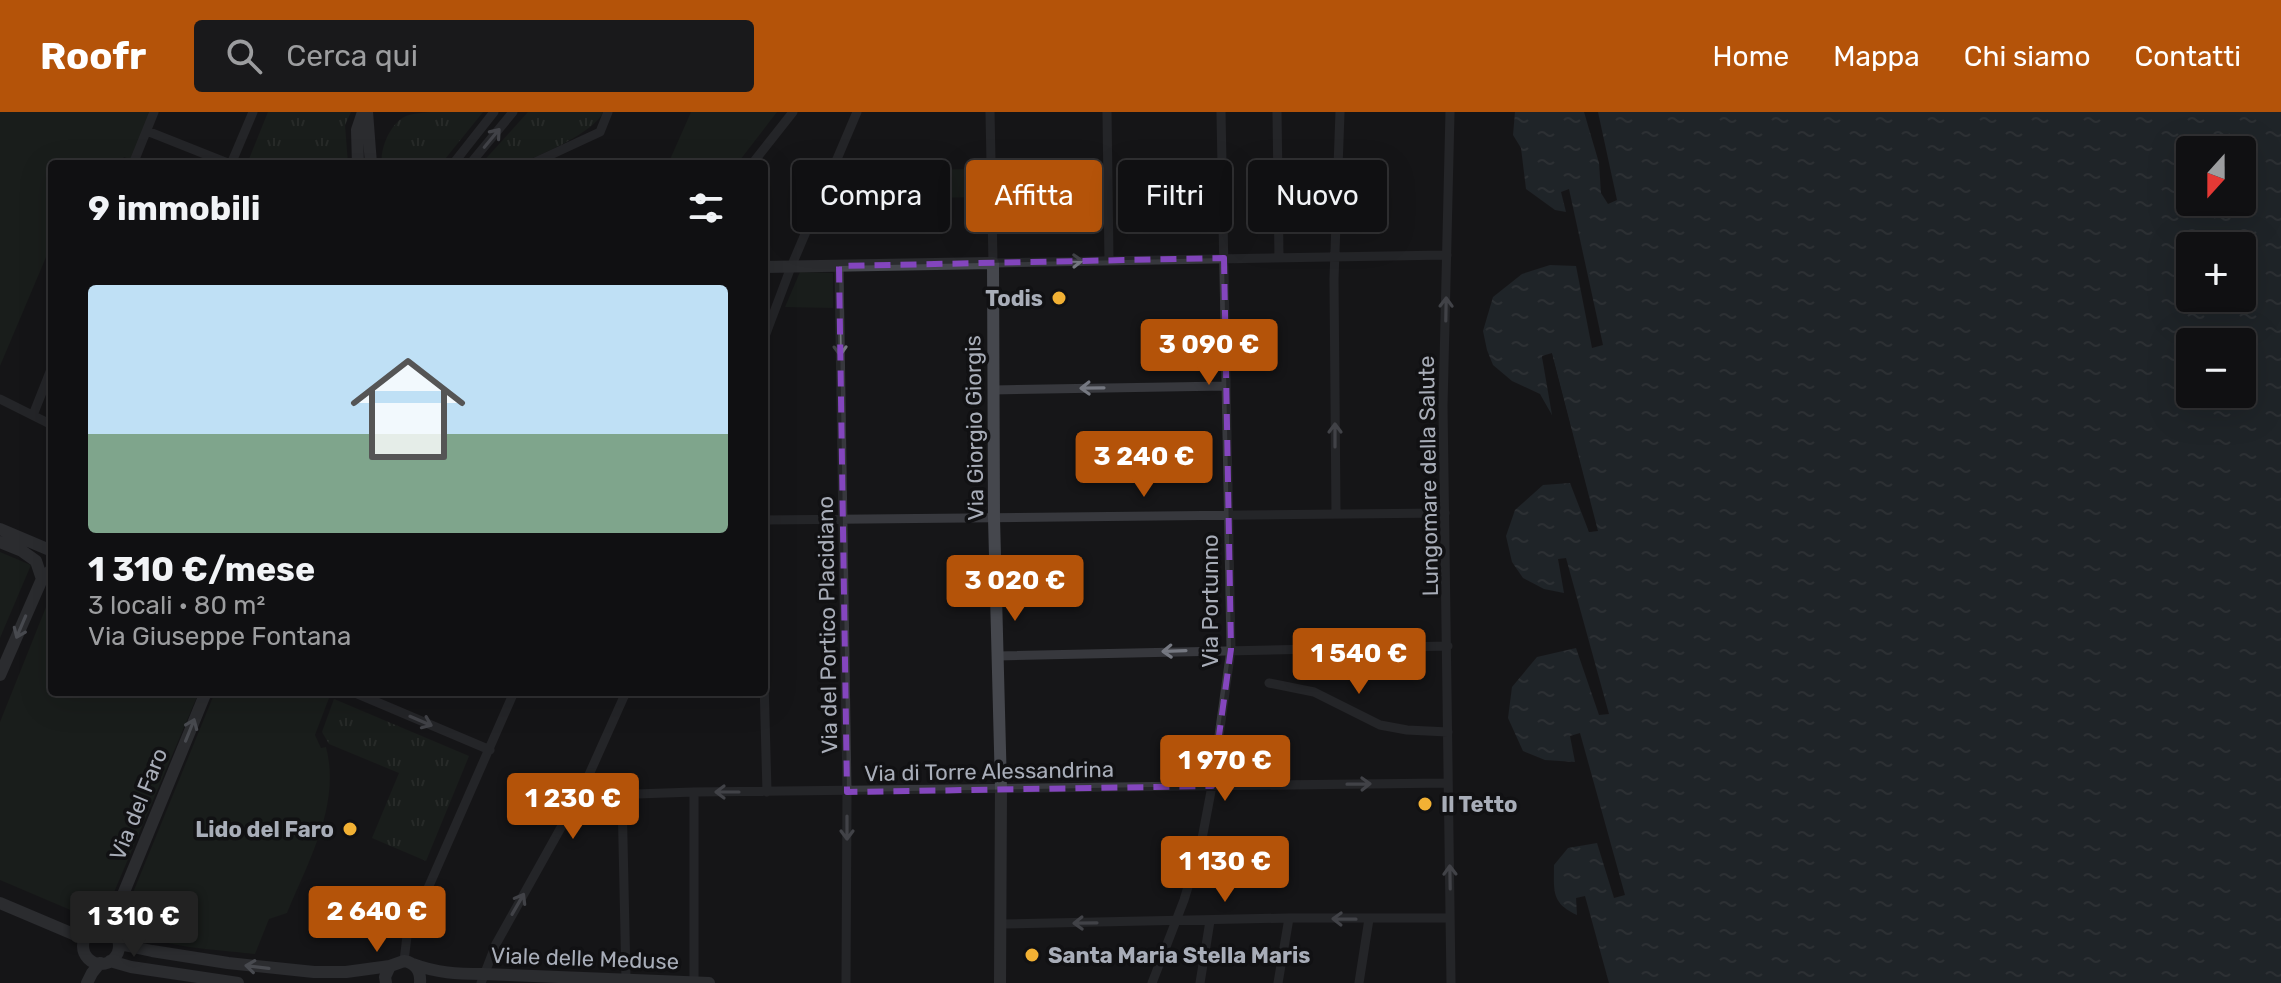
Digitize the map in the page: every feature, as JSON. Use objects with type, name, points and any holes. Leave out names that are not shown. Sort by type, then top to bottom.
[{"type":"street","points":[[135,160],[154,112]]},
{"type":"street","points":[[233,160],[253,112]]},
{"type":"street","points":[[358,160],[357,130],[365,112]]},
{"type":"street","points":[[365,112],[371,160]]},
{"type":"street","points":[[456,160],[494,112]]},
{"type":"street","points":[[473,160],[513,112]]},
{"type":"street","points":[[540,160],[600,132],[608,112]]},
{"type":"street","points":[[755,160],[793,112]]},
{"type":"street","points":[[768,328],[857,112]]},
{"type":"street","name":"Via Giorgio Giorgis","points":[[990,112],[994,518],[1001,788],[1000,983]]},
{"type":"street","points":[[1107,112],[1109,261]]},
{"type":"street","name":"Via Portunno","points":[[1152,983],[1199,854],[1231,649],[1221,112]]},
{"type":"street","points":[[1277,112],[1279,258]]},
{"type":"street","points":[[1336,513],[1335,256],[1340,112]]},
{"type":"street","name":"Lungomare della Salute","points":[[1450,112],[1443,406],[1451,983]]},
{"type":"street","points":[[147,131],[221,160]]},
{"type":"street","points":[[768,267],[1447,255]]},
{"type":"street","name":"Via del Portico Placidiano","points":[[839,266],[847,792],[846,983]]},
{"type":"street","points":[[33,415],[48,377]]},
{"type":"street","points":[[993,390],[1226,386]]},
{"type":"street","points":[[0,399],[48,423]]},
{"type":"street","points":[[768,520],[1445,513]]},
{"type":"street","points":[[0,529],[48,549]]},
{"type":"street","points":[[0,542],[36,561],[42,579]]},
{"type":"street","points":[[0,675],[42,579],[48,573]]},
{"type":"street","points":[[998,656],[1448,646]]},
{"type":"street","points":[[1269,683],[1314,692],[1380,725],[1448,732]]},
{"type":"street","name":"Via del Faro","points":[[116,938],[115,914],[204,696]]},
{"type":"street","points":[[420,983],[420,972],[409,963],[404,947],[407,936],[512,696]]},
{"type":"street","points":[[482,978],[498,939],[579,796],[624,696]]},
{"type":"street","points":[[764,696],[767,792]]},
{"type":"street","points":[[377,697],[490,750]]},
{"type":"street","name":"Via di Torre Alessandrina","points":[[579,796],[1448,783]]},
{"type":"street","points":[[694,792],[694,982]]},
{"type":"street","points":[[622,795],[626,979]]},
{"type":"street","points":[[0,903],[85,939]]},
{"type":"street","points":[[1278,983],[1289,918]]},
{"type":"street","points":[[1001,924],[1450,918]]},
{"type":"street","points":[[1359,983],[1369,919]]},
{"type":"street","points":[[1200,983],[1210,921]]},
{"type":"street","points":[[238,983],[90,960],[83,947],[85,939],[97,929],[146,950],[314,972],[346,972],[409,963]]},
{"type":"street","points":[[87,983],[92,973],[116,956],[116,938]]},
{"type":"street","name":"Viale delle Meduse","points":[[409,963],[482,978],[709,983]]},
{"type":"street","points":[[386,983],[390,966]]},
{"type":"highlighted area","points":[[1224,258],[1231,649],[1212,786],[847,792],[839,266]]},
{"type":"green space","points":[[0,112],[150,112],[131,160],[124,157],[122,160],[48,160],[48,252],[0,366]]},
{"type":"green space","points":[[268,112],[351,112],[345,125],[348,160],[249,160]]},
{"type":"green space","points":[[483,112],[444,160],[382,160],[384,144],[394,125],[414,114]]},
{"type":"green space","points":[[528,112],[603,112],[579,135],[528,160],[485,160]]},
{"type":"green space","points":[[691,112],[777,112],[740,160],[670,160]]},
{"type":"green space","points":[[950,169],[966,169],[966,197],[950,198]]},
{"type":"green space","points":[[800,272],[833,273],[833,308],[785,307]]},
{"type":"green space","points":[[0,552],[31,565],[0,638]]},
{"type":"green space","points":[[48,602],[48,696],[197,696],[101,923],[0,880],[0,722]]},
{"type":"green space","points":[[213,696],[329,698],[315,735],[321,748],[326,747],[330,768],[326,811],[320,832],[287,913],[269,919],[255,954],[163,942],[131,930],[121,922]]},
{"type":"green space","points":[[334,699],[469,756],[426,861],[372,838],[399,773],[329,744],[322,732]]},
{"type":"water","points":[[1515,112],[1584,112],[1599,163],[1601,193],[1608,204],[1617,200],[1598,112],[2281,112],[2281,983],[1609,983],[1585,896],[1576,898],[1577,915],[1562,906],[1554,889],[1554,865],[1568,848],[1597,843],[1614,898],[1625,895],[1580,733],[1570,736],[1575,762],[1545,760],[1523,751],[1508,718],[1512,687],[1537,657],[1576,648],[1599,715],[1609,714],[1566,558],[1558,559],[1564,593],[1544,589],[1523,578],[1512,562],[1506,536],[1515,510],[1543,485],[1570,483],[1589,532],[1597,530],[1552,354],[1542,357],[1552,415],[1540,394],[1512,381],[1493,365],[1483,331],[1493,297],[1522,274],[1550,265],[1576,266],[1592,348],[1603,345],[1569,189],[1561,192],[1566,212],[1555,210],[1526,189],[1521,148],[1513,135]]},
{"type":"pier","points":[[1552,353],[1598,531],[1589,532],[1580,497],[1593,527],[1549,358],[1553,396],[1542,356]]},
{"type":"place","name":"Todis","points":[[1059,298]]},
{"type":"place","name":"Il Tetto","points":[[1425,804]]},
{"type":"place","name":"Lido del Faro","points":[[350,829]]},
{"type":"place","name":"Santa Maria Stella Maris","points":[[1032,955]]}]
